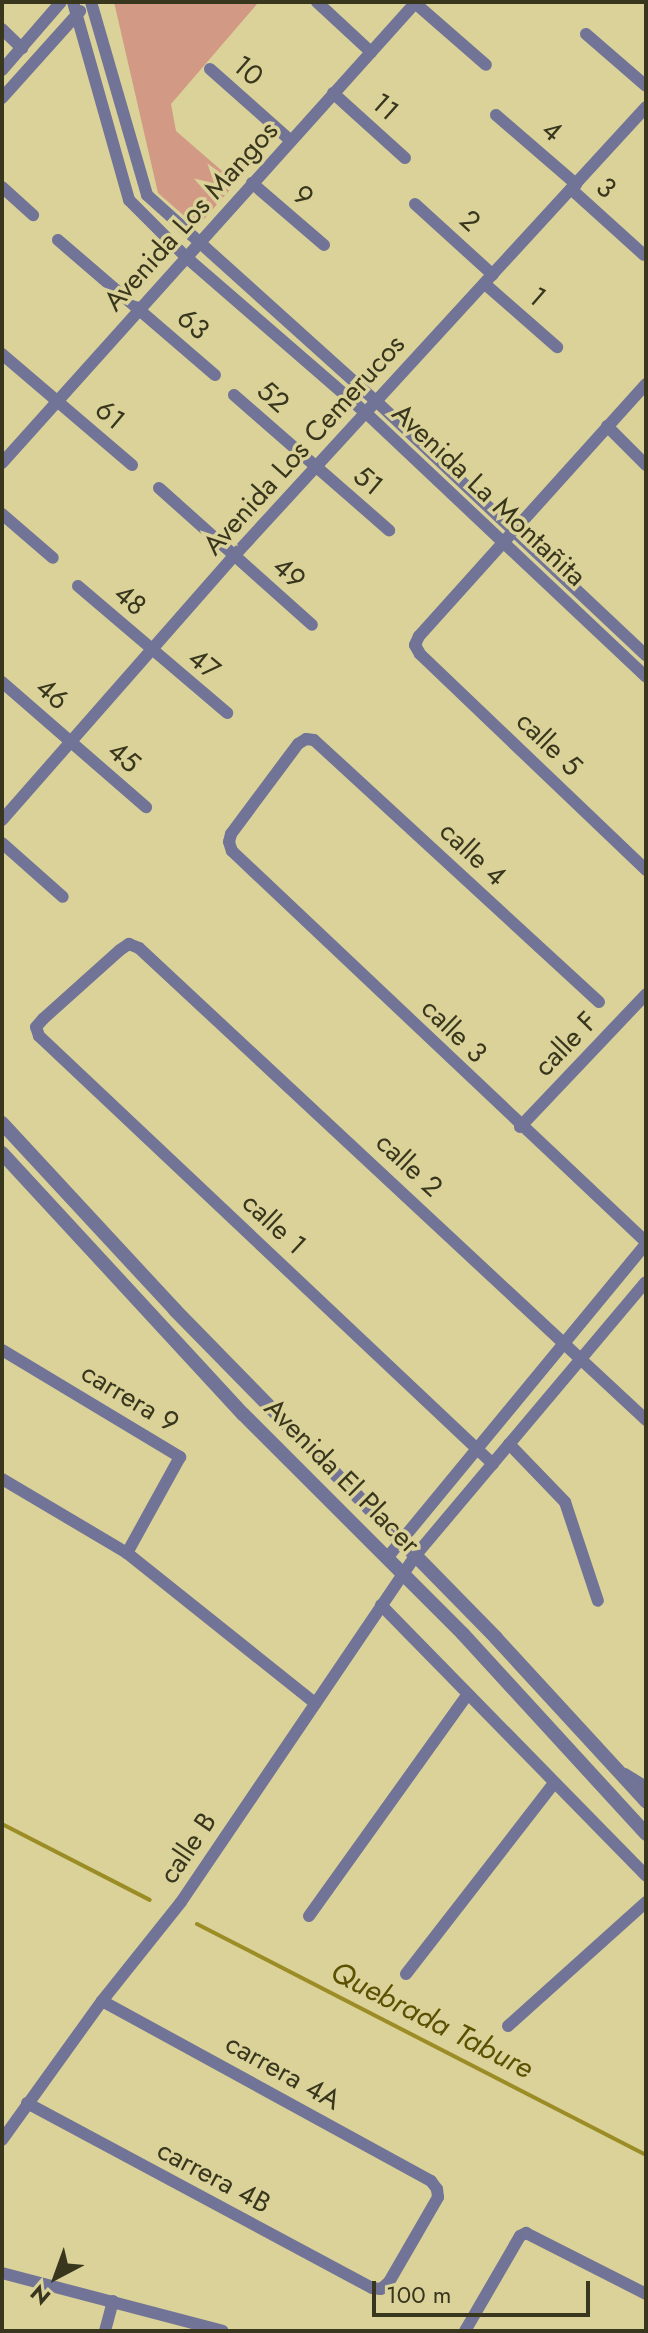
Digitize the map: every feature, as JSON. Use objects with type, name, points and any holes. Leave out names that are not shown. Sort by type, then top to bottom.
[{"type":"street","points":[[2,70],[61,2]]},
{"type":"street","points":[[2,98],[74,8],[90,2]]},
{"type":"street","name":"Avenida La Montañita","points":[[90,2],[143,188],[199,245],[376,401],[646,655]]},
{"type":"street","points":[[317,2],[371,52]]},
{"type":"street","points":[[416,3],[486,65]]},
{"type":"street","name":"Avenida Los Mangos","points":[[2,463],[416,3]]},
{"type":"street","name":"Avenida La Montañita","points":[[74,8],[125,193],[187,258],[365,412],[646,677]]},
{"type":"street","points":[[2,29],[22,48]]},
{"type":"street","points":[[586,34],[646,86]]},
{"type":"street","name":"10","points":[[210,69],[291,141]]},
{"type":"street","name":"11","points":[[333,93],[405,158]]},
{"type":"street","name":"Avenida Los Cemerucos","points":[[2,820],[234,556],[646,107]]},
{"type":"street","name":"4","points":[[496,115],[574,187]]},
{"type":"street","name":"9","points":[[252,183],[324,245]]},
{"type":"street","points":[[2,187],[33,215]]},
{"type":"street","name":"3","points":[[574,187],[644,255]]},
{"type":"street","name":"2","points":[[415,204],[489,279]]},
{"type":"street","name":"63","points":[[58,240],[215,375]]},
{"type":"street","name":"1","points":[[489,279],[557,347]]},
{"type":"street","name":"61","points":[[2,354],[132,465]]},
{"type":"street","points":[[504,542],[646,384]]},
{"type":"street","name":"52","points":[[234,395],[316,467]]},
{"type":"street","points":[[607,426],[646,465]]},
{"type":"street","name":"51","points":[[316,467],[389,530]]},
{"type":"street","name":"49","points":[[159,488],[312,625]]},
{"type":"street","points":[[2,514],[53,558]]},
{"type":"street","name":"calle 5","points":[[504,542],[419,636],[415,645],[420,654],[646,870]]},
{"type":"street","name":"48","points":[[78,586],[151,650]]},
{"type":"street","name":"47","points":[[151,650],[227,713]]},
{"type":"street","name":"46","points":[[2,682],[72,742]]},
{"type":"street","name":"calle 3","points":[[314,740],[306,739],[298,744],[231,834],[229,842],[232,851],[646,1243]]},
{"type":"street","name":"calle 4","points":[[314,740],[599,1002]]},
{"type":"street","name":"45","points":[[72,742],[146,807]]},
{"type":"street","points":[[2,843],[63,897]]},
{"type":"street","name":"calle 1","points":[[139,948],[129,944],[120,950],[43,1019],[36,1027],[39,1036],[493,1464]]},
{"type":"street","name":"calle 2","points":[[139,948],[646,1420]]},
{"type":"street","name":"calle F","points":[[520,1127],[646,994]]},
{"type":"street","name":"Avenida El Placer","points":[[2,1123],[186,1321],[415,1556],[646,1801]]},
{"type":"street","name":"Avenida El Placer","points":[[2,1153],[243,1414],[403,1573],[646,1834]]},
{"type":"street","points":[[387,1558],[475,1447],[646,1243]]},
{"type":"street","name":"calle B","points":[[2,2140],[102,2001],[181,1902],[415,1556],[646,1282]]},
{"type":"street","name":"carrera 9","points":[[2,1350],[180,1457],[127,1553]]},
{"type":"street","points":[[509,1444],[565,1502],[598,1601]]},
{"type":"street","points":[[2,1479],[127,1553],[315,1703]]},
{"type":"street","points":[[381,1605],[646,1876]]},
{"type":"street","points":[[309,1916],[468,1694]]},
{"type":"street","points":[[618,1770],[646,1787]]},
{"type":"street","points":[[406,1974],[554,1783]]},
{"type":"street","points":[[508,2026],[646,1902]]},
{"type":"street","name":"carrera 4A","points":[[102,2001],[431,2181],[438,2197],[389,2282],[381,2289]]},
{"type":"street","name":"carrera 4B","points":[[27,2103],[358,2281],[381,2289]]},
{"type":"street","points":[[465,2331],[520,2236],[526,2233],[646,2294]]},
{"type":"street","points":[[2,2273],[223,2331]]},
{"type":"street","points":[[105,2331],[113,2301]]},
{"type":"shaded area","points":[[114,2],[257,4],[171,104],[176,131],[236,183],[197,227],[158,193]]},
{"type":"waterway","name":"Quebrada Tabure","points":[[2,1824],[150,1900]]},
{"type":"waterway","name":"Quebrada Tabure","points":[[197,1924],[646,2155]]}]
